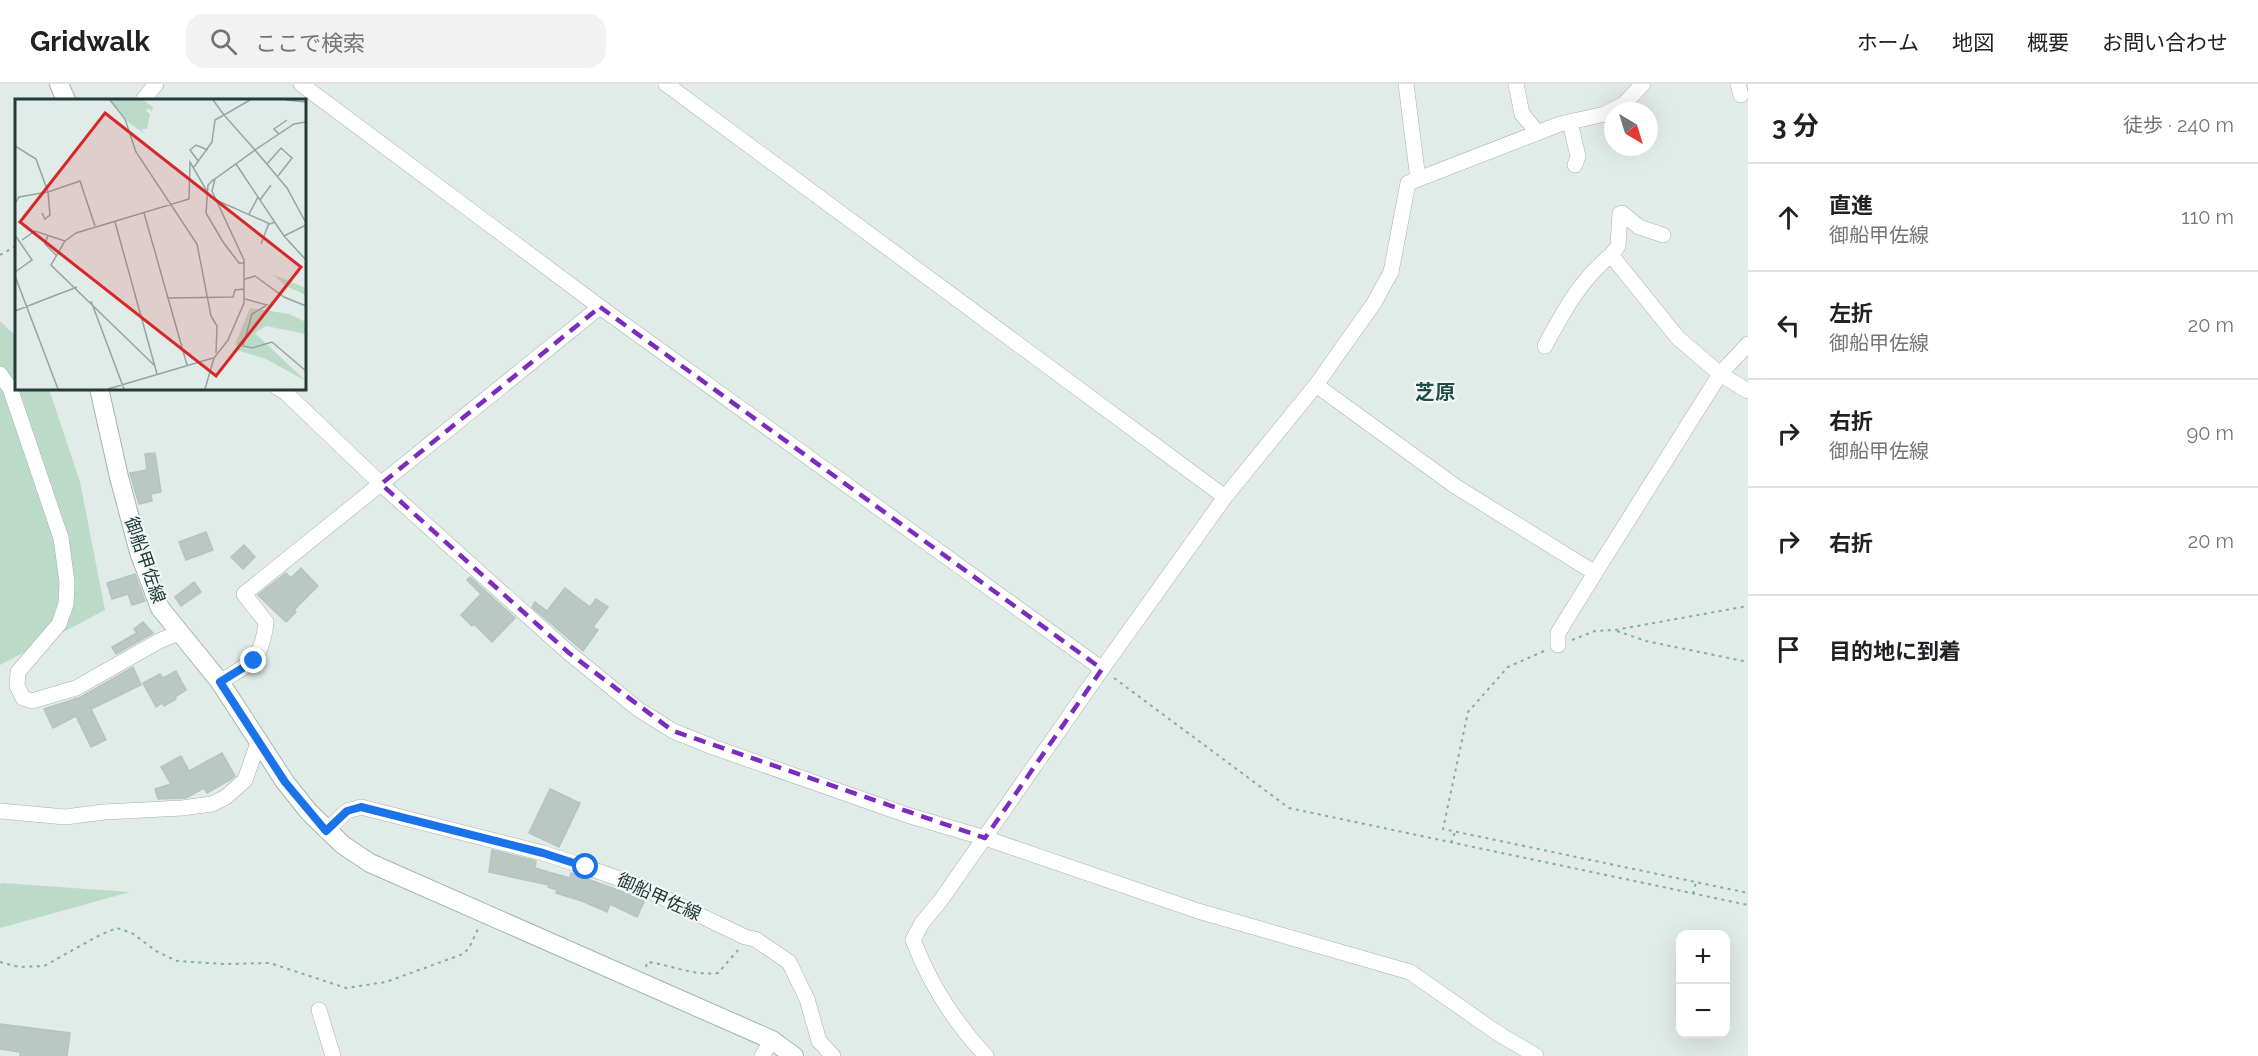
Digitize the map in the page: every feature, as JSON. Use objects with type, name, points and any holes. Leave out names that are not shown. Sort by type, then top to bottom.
[{"type":"main road","points":[[59,84],[66,99]]},
{"type":"main road","name":"御船甲佐線","points":[[99,390],[139,552],[160,608],[220,682],[285,782],[326,831]]},
{"type":"main road","points":[[326,831],[370,863],[772,1040],[794,1056]]},
{"type":"street","points":[[144,99],[156,84]]},
{"type":"street","points":[[301,84],[600,307],[1102,669]]},
{"type":"street","points":[[666,84],[1225,497]]},
{"type":"street","points":[[1406,84],[1418,179]]},
{"type":"street","points":[[1516,84],[1522,114],[1538,133]]},
{"type":"street","points":[[986,1056],[966,1035],[922,964],[913,940],[921,922],[941,900],[1225,497],[1316,385],[1374,303],[1391,273],[1408,183],[1538,133],[1570,122],[1605,114],[1624,104],[1643,84]]},
{"type":"street","points":[[1570,122],[1578,156],[1575,165]]},
{"type":"street","points":[[1545,346],[1567,305],[1596,267],[1618,246],[1620,214],[1622,213],[1639,226],[1663,235]]},
{"type":"street","points":[[1611,255],[1678,338],[1720,374],[1748,391]]},
{"type":"street","points":[[220,682],[254,661],[264,643],[266,622],[244,594],[600,307]]},
{"type":"street","points":[[1558,639],[1595,573],[1720,374],[1748,344]]},
{"type":"street","points":[[0,375],[10,388],[61,538],[68,582],[66,604],[59,624],[18,672],[17,686],[23,698],[32,701],[76,688],[159,641],[181,632]]},
{"type":"street","points":[[1316,385],[1455,486],[1595,573]]},
{"type":"street","points":[[282,390],[381,484],[569,653],[638,709],[673,731],[907,815],[985,838],[1198,911],[1410,972],[1496,1032],[1536,1056]]},
{"type":"street","points":[[0,811],[65,817],[212,804],[226,797],[245,780],[259,740]]},
{"type":"street","name":"御船甲佐線","points":[[326,831],[347,811],[361,807],[543,853],[637,885],[745,937],[755,939],[789,962],[807,999],[819,1041],[833,1056]]},
{"type":"street","points":[[319,1010],[333,1056]]},
{"type":"street","points":[[762,1056],[772,1040]]},
{"type":"path","points":[[0,255],[15,247]]},
{"type":"path","points":[[1748,606],[1558,639],[1508,667],[1468,712],[1443,829],[1748,893]]},
{"type":"path","points":[[1615,630],[1646,641],[1748,662]]},
{"type":"path","points":[[1102,669],[1289,808],[1748,905]]},
{"type":"path","points":[[1451,843],[1455,832]]},
{"type":"path","points":[[1693,894],[1696,882]]},
{"type":"path","points":[[0,962],[19,967],[44,966],[100,934],[117,928],[132,933],[156,951],[177,961],[223,964],[270,963],[346,988],[386,982],[463,954],[469,948],[485,914]]},
{"type":"path","points":[[641,982],[647,962],[701,975],[718,973],[736,954],[745,937]]},
{"type":"highlighted area","points":[[600,307],[1102,669],[985,838],[673,731],[569,653],[381,484]]},
{"type":"green space","points":[[0,321],[15,335],[15,390],[49,390],[80,482],[105,610],[0,665]]},
{"type":"green space","points":[[0,884],[130,892],[0,928]]},
{"type":"building","points":[[155,453],[161,492],[151,494],[152,501],[139,504],[130,473],[147,470],[145,454]]},
{"type":"building","points":[[206,532],[213,550],[186,560],[179,542]]},
{"type":"building","points":[[244,545],[255,557],[243,569],[231,557]]},
{"type":"building","points":[[301,568],[318,586],[294,610],[296,612],[286,622],[258,595],[286,573],[291,578]]},
{"type":"building","points":[[135,574],[145,601],[132,605],[128,594],[112,599],[107,583]]},
{"type":"building","points":[[470,577],[515,618],[492,642],[461,615],[481,594],[467,580]]},
{"type":"building","points":[[194,582],[201,592],[181,606],[175,597]]},
{"type":"building","points":[[565,588],[590,607],[596,599],[608,607],[593,627],[598,630],[583,651],[532,607],[535,602],[547,611]]},
{"type":"building","points":[[143,622],[153,633],[116,654],[112,647],[137,633],[134,629]]},
{"type":"building","points":[[133,667],[141,685],[91,709],[106,740],[91,747],[76,716],[53,728],[44,709],[81,697]]},
{"type":"building","points":[[176,671],[186,690],[164,706],[162,703],[156,707],[143,683],[160,674],[163,678]]},
{"type":"building","points":[[222,753],[235,776],[230,780],[207,793],[204,788],[186,798],[158,799],[155,789],[171,784],[161,767],[181,756],[189,771]]},
{"type":"building","points":[[550,789],[580,803],[559,847],[529,833]]},
{"type":"building","points":[[492,850],[536,861],[535,868],[570,878],[571,873],[645,900],[637,917],[610,904],[607,912],[556,893],[557,890],[548,887],[549,885],[489,872]]},
{"type":"building","points":[[0,1024],[70,1033],[67,1056],[20,1056],[20,1052],[0,1049]]},
{"type":"district","name":"芝原","points":[[1435,392]]},
{"type":"route","points":[[254,661],[220,682],[285,782],[326,831],[347,811],[361,807],[543,853],[586,867]]}]
